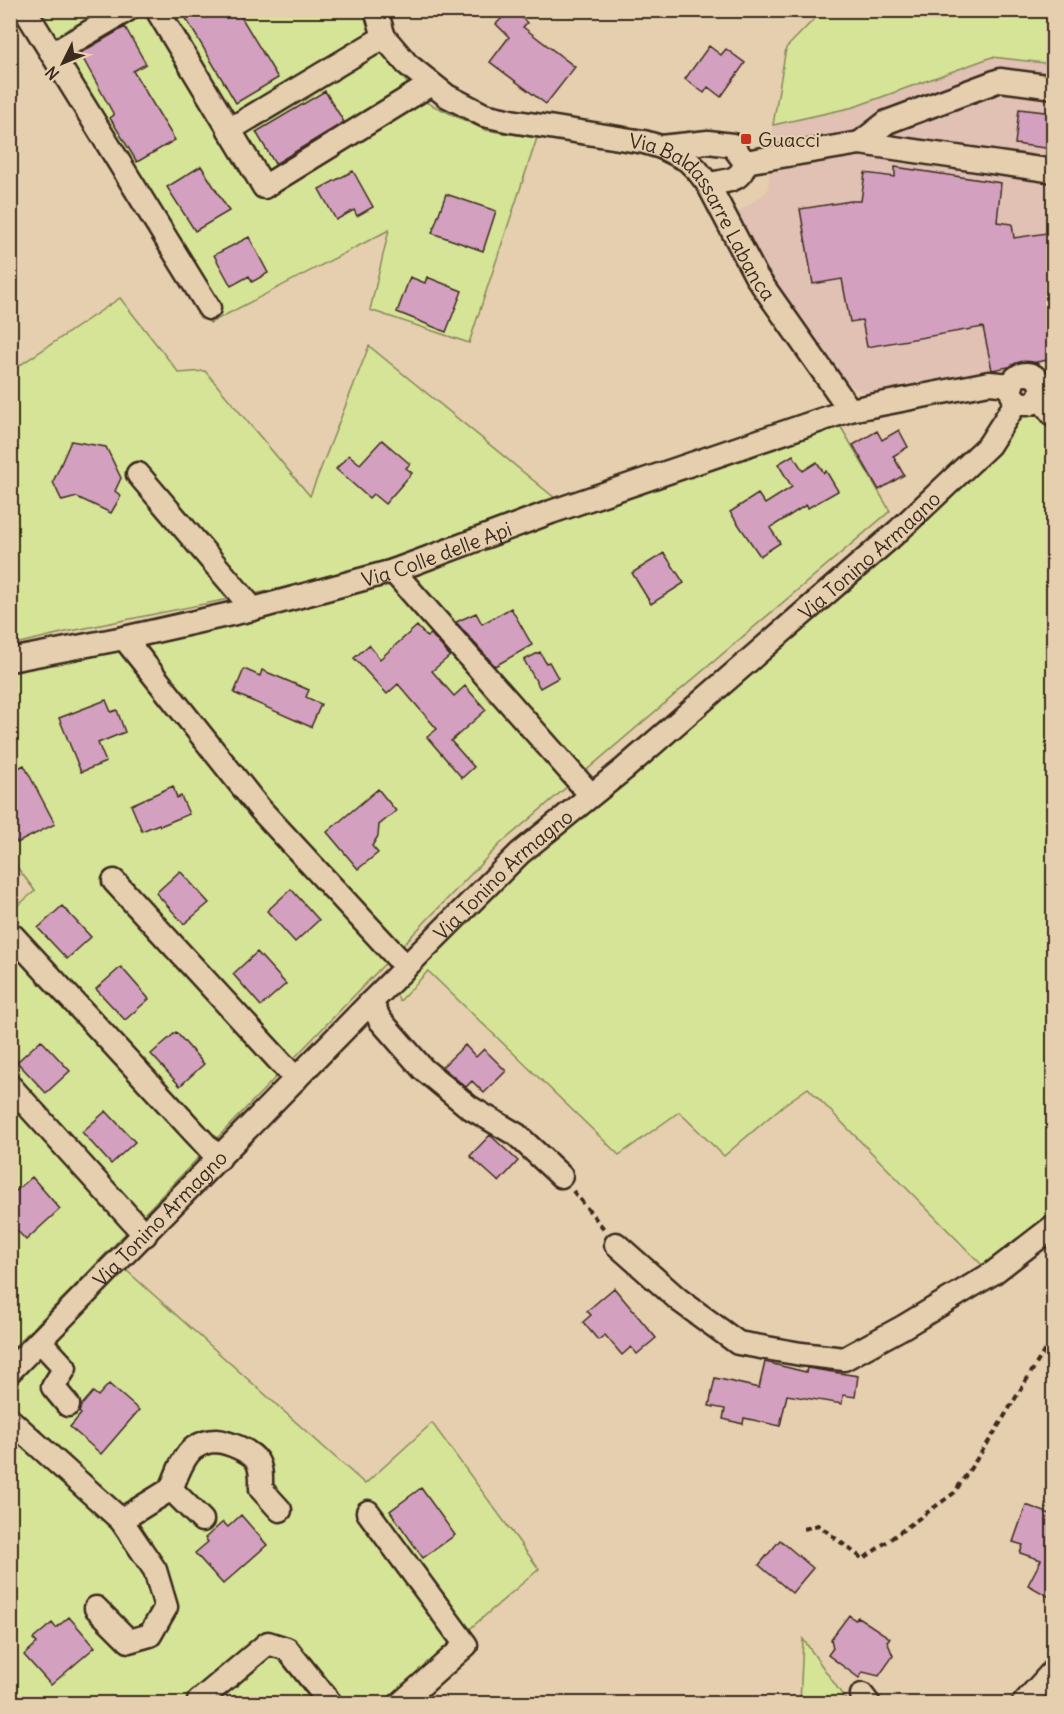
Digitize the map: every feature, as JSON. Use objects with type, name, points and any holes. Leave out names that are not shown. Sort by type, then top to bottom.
[{"type":"street","points":[[25,10],[209,308]]},
{"type":"street","points":[[52,54],[127,10]]},
{"type":"street","points":[[157,10],[264,187],[431,84]]},
{"type":"street","name":"Via Baldassarre Labanca","points":[[376,10],[384,36],[407,64],[447,96],[484,115],[644,142],[661,147],[687,160],[708,184],[756,276],[850,410]]},
{"type":"street","points":[[229,130],[384,36]]},
{"type":"street","points":[[860,143],[887,122],[1000,80],[1053,87]]},
{"type":"street","points":[[661,147],[708,142],[732,145],[745,162],[744,170],[739,177],[708,184]]},
{"type":"street","points":[[745,162],[860,143],[1053,171]]},
{"type":"street","points":[[850,410],[989,383],[1032,388],[1053,416]]},
{"type":"street","name":"Via Tonino Armagno","points":[[10,1371],[520,853],[624,769],[898,531],[989,445],[1032,388]]},
{"type":"street","name":"Via Colle delle Api","points":[[10,660],[254,609],[393,571],[551,512],[850,410]]},
{"type":"street","points":[[138,474],[254,609]]},
{"type":"street","points":[[393,571],[591,795]]},
{"type":"street","points":[[124,638],[260,809],[406,968]]},
{"type":"street","points":[[114,881],[296,1079]]},
{"type":"street","points":[[13,936],[219,1159]]},
{"type":"street","points":[[371,1002],[380,1020],[423,1069],[469,1107],[518,1135],[561,1176]]},
{"type":"street","points":[[10,1086],[145,1234]]},
{"type":"street","points":[[616,1244],[678,1300],[738,1343],[844,1359],[993,1274],[1053,1226]]},
{"type":"street","points":[[40,1341],[65,1368],[53,1387],[68,1405]]},
{"type":"street","points":[[10,1420],[121,1520],[155,1570],[166,1607],[150,1635],[129,1641],[96,1608]]},
{"type":"street","points":[[121,1520],[171,1489],[192,1450],[216,1441],[246,1450],[257,1460],[261,1472],[261,1489],[280,1510]]},
{"type":"street","points":[[171,1489],[202,1520]]},
{"type":"street","points":[[368,1512],[466,1645],[400,1704]]},
{"type":"street","points":[[199,1701],[268,1643],[287,1649],[331,1704]]},
{"type":"street","points":[[1023,1704],[1053,1670]]},
{"type":"path","points":[[561,1176],[616,1244]]},
{"type":"path","points":[[804,1529],[818,1525],[863,1559],[954,1493],[991,1438],[1053,1335]]},
{"type":"shaded area","points":[[992,57],[1053,64],[1053,359],[872,395],[856,389],[840,378],[762,270],[733,216],[768,191],[773,125],[854,107]]},
{"type":"green space","points":[[14,11],[364,11],[381,51],[421,100],[485,130],[537,138],[469,343],[370,310],[389,230],[210,323]]},
{"type":"green space","points":[[822,11],[1053,11],[1053,64],[992,57],[854,107],[773,125],[786,48]]},
{"type":"green space","points":[[120,298],[179,373],[205,371],[310,496],[369,346],[556,499],[386,562],[273,590],[11,645],[10,372]]},
{"type":"green space","points":[[1039,410],[1054,428],[1053,1217],[985,1268],[808,1088],[785,1104],[724,1156],[679,1112],[619,1155],[428,971],[400,1001],[394,990],[520,866],[622,786],[881,563],[992,458],[1023,416]]},
{"type":"green space","points":[[838,422],[890,511],[500,844],[11,1350],[11,911],[35,891],[11,859],[11,673],[254,620]]},
{"type":"green space","points":[[126,1270],[365,1484],[432,1423],[539,1569],[384,1703],[11,1704],[11,1388]]},
{"type":"green space","points":[[803,1639],[848,1703],[800,1703]]},
{"type":"building","points":[[181,10],[237,10],[278,78],[236,103]]},
{"type":"building","points":[[510,10],[515,10],[527,23],[523,27],[575,67],[546,104],[490,62],[509,37],[496,24]]},
{"type":"building","points":[[125,27],[146,64],[133,71],[175,140],[137,162],[110,118],[114,115],[80,53]]},
{"type":"building","points":[[709,46],[721,55],[726,49],[745,63],[721,97],[708,87],[704,93],[685,79]]},
{"type":"building","points":[[325,91],[344,122],[275,164],[256,132]]},
{"type":"building","points":[[1019,109],[1053,113],[1053,149],[1015,144]]},
{"type":"building","points":[[201,166],[229,211],[195,231],[167,187]]},
{"type":"building","points":[[895,167],[1001,183],[997,222],[1012,224],[1014,238],[1053,232],[1053,359],[992,370],[983,327],[867,347],[862,320],[850,322],[842,279],[813,284],[800,209],[861,201],[865,173],[895,177]]},
{"type":"building","points":[[353,171],[373,207],[357,216],[354,210],[336,220],[319,189]]},
{"type":"building","points":[[446,194],[496,211],[483,251],[432,233]]},
{"type":"building","points":[[249,237],[268,273],[252,282],[249,276],[231,286],[214,255]]},
{"type":"building","points":[[410,277],[425,283],[427,277],[462,291],[446,332],[397,312]]},
{"type":"building","points":[[899,430],[908,447],[893,456],[904,475],[879,490],[853,445],[877,431],[882,440]]},
{"type":"building","points":[[382,440],[410,464],[406,468],[412,473],[385,504],[373,494],[369,498],[336,469],[349,455],[360,464]]},
{"type":"building","points":[[71,441],[106,447],[121,478],[115,491],[121,496],[111,513],[77,497],[62,501],[53,482]]},
{"type":"building","points":[[793,455],[803,471],[817,462],[824,473],[826,471],[838,491],[808,508],[806,505],[770,528],[780,543],[760,556],[730,512],[758,494],[765,504],[792,487],[778,464]]},
{"type":"building","points":[[664,553],[684,583],[651,604],[632,573]]},
{"type":"building","points":[[511,608],[532,645],[495,666],[456,622],[476,613],[482,624]]},
{"type":"building","points":[[417,626],[427,637],[431,634],[450,656],[432,671],[454,696],[465,686],[486,710],[451,741],[474,767],[462,778],[427,737],[437,729],[398,684],[387,694],[354,658],[369,645],[380,659]]},
{"type":"building","points":[[540,652],[558,678],[540,688],[524,660]]},
{"type":"building","points":[[244,669],[260,676],[262,670],[309,690],[306,697],[321,704],[311,727],[234,693]]},
{"type":"building","points":[[106,700],[111,712],[117,710],[125,732],[98,743],[106,762],[81,772],[59,718]]},
{"type":"building","points":[[24,765],[55,824],[17,843],[10,830],[10,772]]},
{"type":"building","points":[[173,786],[177,798],[181,796],[189,814],[142,831],[131,805]]},
{"type":"building","points":[[378,789],[396,811],[379,825],[378,836],[372,846],[378,853],[358,869],[327,832]]},
{"type":"building","points":[[180,871],[209,903],[184,924],[156,893]]},
{"type":"building","points":[[291,889],[319,920],[295,942],[267,911]]},
{"type":"building","points":[[62,906],[91,937],[67,959],[38,928]]},
{"type":"building","points":[[257,952],[286,984],[261,1006],[233,974]]},
{"type":"building","points":[[121,967],[149,999],[125,1020],[96,989]]},
{"type":"building","points":[[176,1032],[204,1064],[180,1086],[151,1054]]},
{"type":"building","points":[[41,1040],[70,1071],[46,1093],[17,1062]]},
{"type":"building","points":[[465,1045],[476,1057],[484,1049],[506,1071],[484,1093],[472,1081],[466,1087],[442,1067]]},
{"type":"building","points":[[106,1111],[135,1142],[111,1164],[82,1132]]},
{"type":"building","points":[[490,1135],[518,1161],[499,1182],[470,1156]]},
{"type":"building","points":[[32,1177],[60,1209],[26,1240],[10,1223],[10,1196]]},
{"type":"building","points":[[614,1288],[656,1338],[637,1354],[631,1347],[622,1355],[605,1335],[598,1340],[583,1322],[591,1315],[587,1311]]},
{"type":"building","points":[[765,1362],[806,1372],[807,1368],[858,1376],[855,1397],[843,1395],[842,1404],[787,1395],[780,1426],[744,1418],[743,1424],[723,1419],[725,1409],[709,1406],[715,1378],[759,1388]]},
{"type":"building","points":[[109,1384],[139,1410],[101,1454],[70,1427],[81,1414],[79,1412],[81,1406],[93,1392],[98,1396]]},
{"type":"building","points":[[421,1488],[455,1535],[423,1558],[390,1511]]},
{"type":"building","points":[[1026,1505],[1053,1515],[1053,1599],[1028,1585],[1041,1560],[1020,1553],[1023,1545],[1013,1542]]},
{"type":"building","points":[[241,1515],[267,1545],[223,1584],[195,1553],[208,1542],[205,1538],[223,1522],[228,1527]]},
{"type":"building","points":[[780,1540],[813,1568],[792,1593],[759,1565]]},
{"type":"building","points":[[849,1615],[855,1620],[858,1617],[890,1638],[887,1641],[893,1656],[879,1676],[863,1672],[859,1678],[828,1655],[833,1648],[831,1639]]},
{"type":"building","points":[[69,1617],[95,1647],[51,1685],[24,1655],[37,1643],[33,1639],[52,1623],[56,1628]]},
{"type":"place","name":"Guacci","points":[[746,139]]}]
